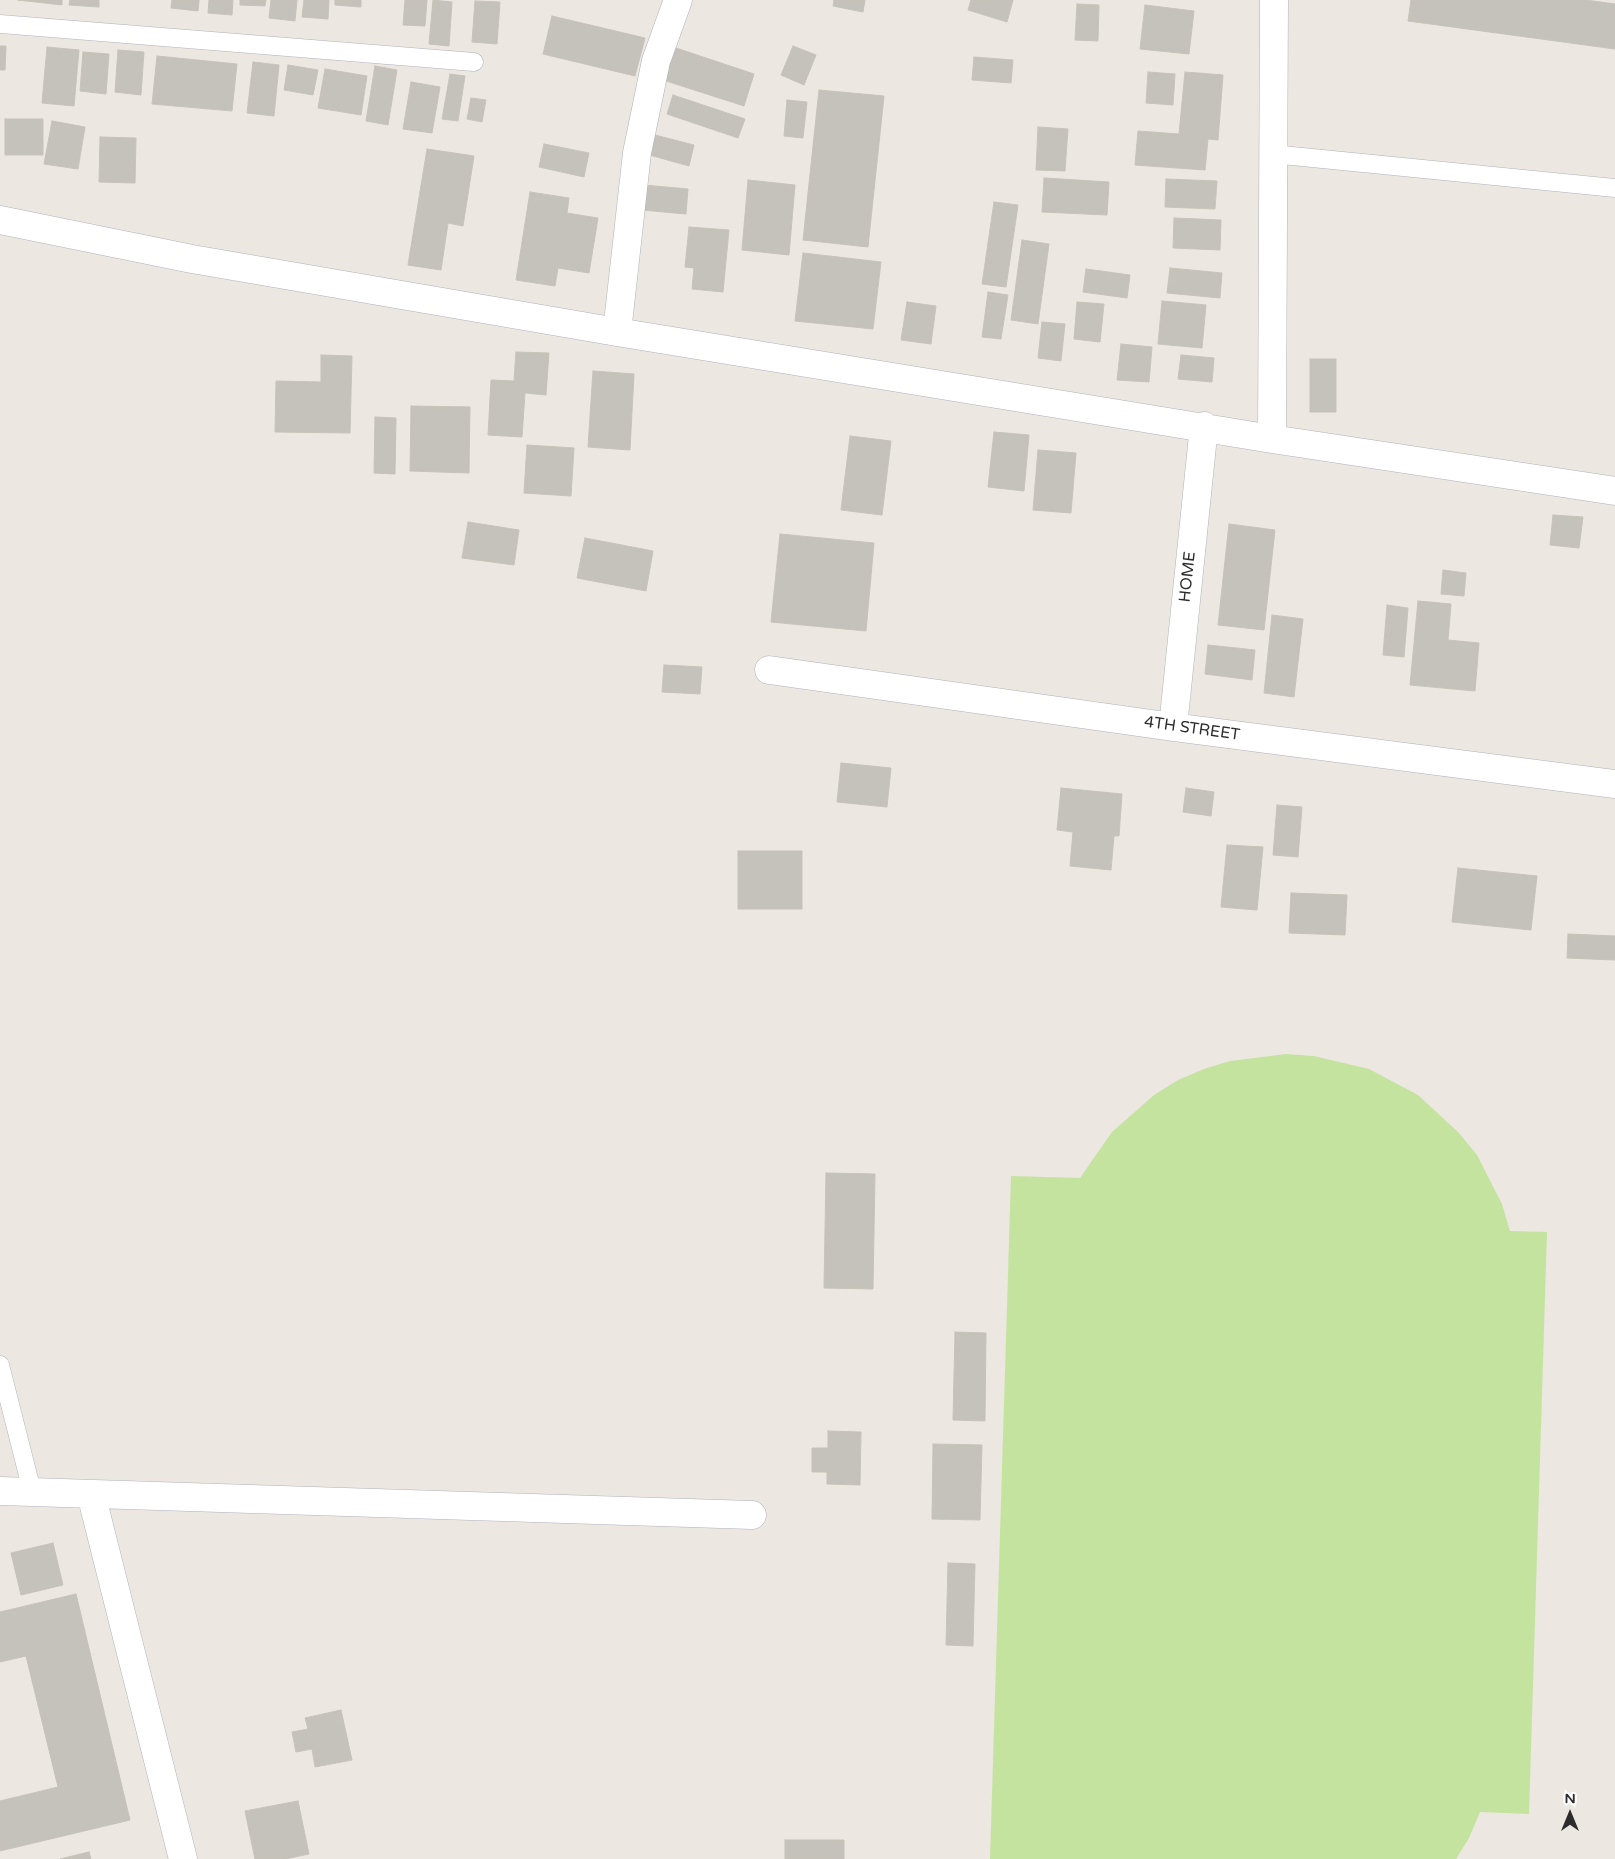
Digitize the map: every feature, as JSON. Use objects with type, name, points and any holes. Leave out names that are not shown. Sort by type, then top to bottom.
[{"type":"street","points":[[618,332],[637,152],[656,61],[678,0]]},
{"type":"street","points":[[1272,439],[1274,0]]},
{"type":"street","points":[[0,220],[192,259],[618,332],[1204,426],[1272,439],[1615,491]]},
{"type":"street","name":"HOME","points":[[1173,727],[1204,426]]},
{"type":"street","name":"4TH STREET","points":[[769,670],[1173,727],[1615,784]]},
{"type":"street","points":[[0,1491],[752,1516]]},
{"type":"street","points":[[91,1494],[183,1859]]},
{"type":"lane","points":[[0,24],[474,62]]},
{"type":"lane","points":[[1272,154],[1615,188]]},
{"type":"lane","points":[[0,1365],[32,1491]]},
{"type":"green space","points":[[1286,1054],[1314,1056],[1369,1069],[1418,1095],[1459,1133],[1477,1155],[1502,1204],[1510,1231],[1547,1232],[1529,1814],[1480,1812],[1469,1838],[1456,1859],[990,1859],[1011,1176],[1080,1178],[1112,1132],[1154,1095],[1178,1080],[1230,1061]]},
{"type":"building","points":[[18,0],[62,0],[62,5]]},
{"type":"building","points":[[70,0],[99,0],[99,7],[69,5]]},
{"type":"building","points":[[172,0],[199,0],[198,11],[171,8]]},
{"type":"building","points":[[209,0],[233,0],[232,15],[208,13]]},
{"type":"building","points":[[240,0],[266,0],[265,6],[240,5]]},
{"type":"building","points":[[271,0],[297,0],[295,21],[269,18]]},
{"type":"building","points":[[304,0],[329,0],[328,19],[302,17]]},
{"type":"building","points":[[335,0],[361,0],[361,7],[335,5]]},
{"type":"building","points":[[405,0],[427,0],[425,26],[403,25]]},
{"type":"building","points":[[433,0],[452,2],[449,46],[429,44]]},
{"type":"building","points":[[834,0],[865,0],[863,12],[833,6]]},
{"type":"building","points":[[971,0],[1013,0],[1007,22],[968,10]]},
{"type":"building","points":[[1411,0],[1586,0],[1615,4],[1615,49],[1408,21]]},
{"type":"building","points":[[475,1],[500,2],[497,44],[472,42]]},
{"type":"building","points":[[1077,4],[1099,5],[1098,41],[1075,40]]},
{"type":"building","points":[[1145,5],[1194,11],[1189,54],[1140,49]]},
{"type":"building","points":[[552,16],[645,38],[635,76],[543,54]]},
{"type":"building","points":[[0,46],[6,46],[5,70],[0,70]]},
{"type":"building","points":[[670,46],[754,74],[744,106],[660,79]]},
{"type":"building","points":[[793,46],[816,55],[804,85],[781,75]]},
{"type":"building","points":[[47,47],[79,50],[74,106],[42,103]]},
{"type":"building","points":[[118,50],[144,52],[141,95],[115,92]]},
{"type":"building","points":[[83,52],[109,54],[106,94],[80,91]]},
{"type":"building","points":[[157,56],[237,64],[232,111],[152,104]]},
{"type":"building","points":[[974,57],[1013,60],[1011,83],[972,80]]},
{"type":"building","points":[[253,62],[279,65],[274,116],[247,113]]},
{"type":"building","points":[[288,65],[318,70],[313,95],[284,90]]},
{"type":"building","points":[[375,66],[397,70],[388,125],[366,121]]},
{"type":"building","points":[[325,69],[367,76],[361,115],[318,108]]},
{"type":"building","points":[[1148,72],[1175,74],[1173,105],[1146,103]]},
{"type":"building","points":[[1185,72],[1223,75],[1218,140],[1208,139],[1205,170],[1135,165],[1138,131],[1179,134]]},
{"type":"building","points":[[450,74],[465,76],[458,121],[442,119]]},
{"type":"building","points":[[411,82],[440,87],[432,133],[403,129]]},
{"type":"building","points":[[819,90],[884,96],[868,247],[803,240]]},
{"type":"building","points":[[673,95],[745,119],[738,138],[667,114]]},
{"type":"building","points":[[471,98],[486,100],[482,122],[467,119]]},
{"type":"building","points":[[787,100],[807,102],[803,138],[784,136]]},
{"type":"building","points":[[5,119],[43,119],[43,155],[5,155]]},
{"type":"building","points":[[52,121],[85,127],[78,169],[44,164]]},
{"type":"building","points":[[1038,127],[1068,129],[1065,171],[1036,170]]},
{"type":"building","points":[[651,134],[694,145],[689,166],[646,154]]},
{"type":"building","points":[[100,137],[136,138],[135,183],[99,182]]},
{"type":"building","points":[[544,144],[589,153],[584,177],[539,167]]},
{"type":"building","points":[[427,149],[474,156],[463,226],[448,223],[441,270],[408,265]]},
{"type":"building","points":[[1044,178],[1109,182],[1107,215],[1042,212]]},
{"type":"building","points":[[1166,179],[1217,181],[1215,209],[1165,207]]},
{"type":"building","points":[[748,180],[795,185],[789,255],[742,250]]},
{"type":"building","points":[[644,185],[688,189],[686,214],[642,210]]},
{"type":"building","points":[[530,192],[569,198],[567,213],[598,218],[589,273],[558,268],[555,286],[516,280]]},
{"type":"building","points":[[994,202],[1018,205],[1006,287],[982,284]]},
{"type":"building","points":[[1174,218],[1221,220],[1220,250],[1173,248]]},
{"type":"building","points":[[689,227],[729,230],[723,292],[692,289],[694,268],[685,267]]},
{"type":"building","points":[[1022,240],[1049,244],[1038,324],[1011,320]]},
{"type":"building","points":[[803,253],[881,262],[873,329],[795,321]]},
{"type":"building","points":[[1170,268],[1222,273],[1220,298],[1167,293]]},
{"type":"building","points":[[1086,269],[1130,275],[1127,298],[1083,292]]},
{"type":"building","points":[[988,292],[1008,295],[1001,339],[982,337]]},
{"type":"building","points":[[1162,301],[1206,305],[1202,348],[1158,344]]},
{"type":"building","points":[[907,302],[936,306],[931,344],[901,340]]},
{"type":"building","points":[[1077,302],[1104,304],[1100,342],[1074,339]]},
{"type":"building","points":[[1042,322],[1065,324],[1061,361],[1038,358]]},
{"type":"building","points":[[1121,344],[1152,347],[1149,382],[1117,380]]},
{"type":"building","points":[[516,352],[549,353],[546,395],[525,393],[522,437],[488,435],[491,380],[514,381]]},
{"type":"building","points":[[321,355],[352,356],[350,433],[275,432],[276,381],[321,382]]},
{"type":"building","points":[[1181,355],[1214,358],[1212,382],[1178,379]]},
{"type":"building","points":[[1310,359],[1336,359],[1336,412],[1310,412]]},
{"type":"building","points":[[593,371],[634,374],[630,450],[588,447]]},
{"type":"building","points":[[411,406],[470,407],[469,473],[410,471]]},
{"type":"building","points":[[375,417],[396,418],[395,474],[374,473]]},
{"type":"building","points":[[994,432],[1029,435],[1024,491],[988,487]]},
{"type":"building","points":[[850,436],[891,441],[882,515],[841,510]]},
{"type":"building","points":[[527,445],[574,448],[571,496],[524,493]]},
{"type":"building","points":[[1038,450],[1076,453],[1071,513],[1033,510]]},
{"type":"building","points":[[1553,515],[1583,517],[1579,548],[1550,545]]},
{"type":"building","points":[[468,522],[519,530],[514,565],[462,558]]},
{"type":"building","points":[[1229,524],[1275,530],[1264,630],[1218,625]]},
{"type":"building","points":[[780,534],[874,543],[866,631],[771,622]]},
{"type":"building","points":[[585,538],[653,551],[646,591],[577,578]]},
{"type":"building","points":[[1443,570],[1466,573],[1464,596],[1441,594]]},
{"type":"building","points":[[1418,601],[1451,604],[1448,640],[1479,643],[1475,691],[1410,685]]},
{"type":"building","points":[[1387,605],[1408,608],[1404,657],[1383,655]]},
{"type":"building","points":[[1272,615],[1303,619],[1294,697],[1264,693]]},
{"type":"building","points":[[1208,645],[1255,650],[1252,680],[1205,674]]},
{"type":"building","points":[[664,665],[702,667],[700,694],[662,692]]},
{"type":"building","points":[[841,763],[891,768],[887,807],[837,802]]},
{"type":"building","points":[[1061,788],[1122,794],[1119,836],[1114,836],[1111,870],[1070,866],[1073,832],[1057,830]]},
{"type":"building","points":[[1186,788],[1214,792],[1211,816],[1183,812]]},
{"type":"building","points":[[1277,805],[1302,807],[1298,857],[1273,855]]},
{"type":"building","points":[[1227,845],[1263,847],[1257,910],[1221,907]]},
{"type":"building","points":[[738,851],[802,851],[802,909],[738,909]]},
{"type":"building","points":[[1458,868],[1537,876],[1531,930],[1452,922]]},
{"type":"building","points":[[1291,893],[1347,895],[1345,935],[1289,933]]},
{"type":"building","points":[[1568,934],[1615,936],[1615,960],[1567,958]]},
{"type":"building","points":[[826,1173],[875,1174],[873,1289],[824,1288]]},
{"type":"building","points":[[955,1332],[986,1333],[985,1421],[953,1420]]},
{"type":"building","points":[[828,1431],[861,1432],[860,1485],[827,1484],[827,1472],[812,1472],[812,1448],[828,1448]]},
{"type":"building","points":[[933,1444],[982,1445],[980,1520],[932,1519]]},
{"type":"building","points":[[53,1543],[63,1585],[21,1595],[11,1553]]},
{"type":"building","points":[[948,1563],[975,1564],[973,1646],[946,1645]]},
{"type":"building","points":[[76,1594],[130,1820],[0,1851],[0,1801],[58,1787],[26,1656],[0,1662],[0,1612]]},
{"type":"building","points":[[341,1710],[352,1760],[315,1767],[312,1749],[296,1752],[292,1732],[308,1729],[305,1718]]},
{"type":"building","points":[[298,1801],[309,1854],[285,1859],[255,1859],[245,1811]]},
{"type":"building","points":[[785,1840],[844,1840],[844,1859],[785,1859]]},
{"type":"building","points":[[89,1852],[91,1859],[60,1859]]}]
